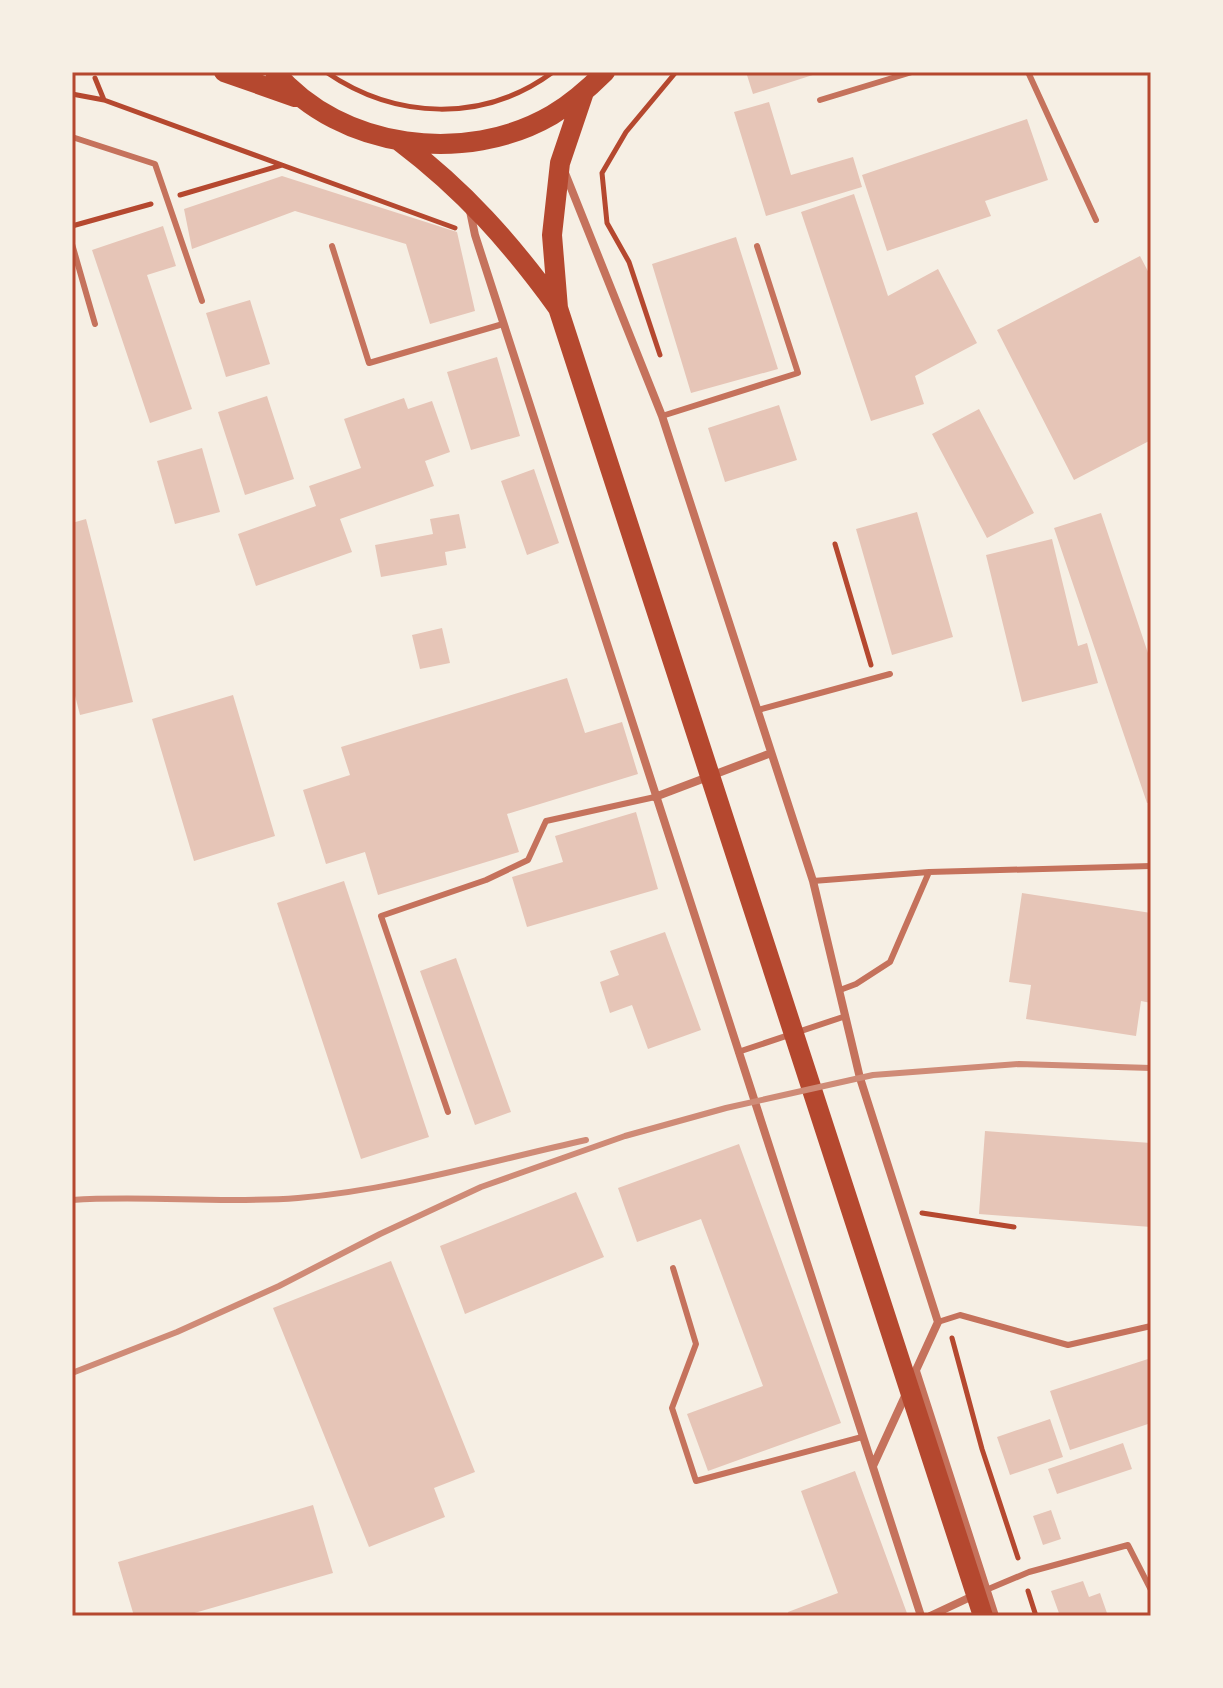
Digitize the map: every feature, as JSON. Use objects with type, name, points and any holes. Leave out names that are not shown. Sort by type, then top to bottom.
[{"type":"main road","points":[[224,72],[310,103]]},
{"type":"main road","points":[[275,72],[310,103],[337,120],[367,133],[398,141],[438,145],[477,142],[516,132],[552,115],[605,72]]},
{"type":"main road","points":[[584,92],[560,163],[552,235],[558,308],[983,1616]]},
{"type":"main road","points":[[398,141],[467,198],[516,250],[558,308]]},
{"type":"street","points":[[560,163],[662,416],[758,710],[813,881],[860,1078],[938,1322],[873,1466]]},
{"type":"street","points":[[467,198],[475,235],[503,324],[921,1616]]},
{"type":"street","points":[[655,797],[771,753]]},
{"type":"street","points":[[916,1371],[995,1616]]},
{"type":"street","points":[[930,1616],[986,1590]]},
{"type":"lane","points":[[820,100],[912,72]]},
{"type":"lane","points":[[1028,72],[1096,220]]},
{"type":"lane","points":[[72,137],[155,164],[202,301]]},
{"type":"lane","points":[[72,244],[95,324]]},
{"type":"lane","points":[[332,246],[369,363],[503,324]]},
{"type":"lane","points":[[662,416],[798,373],[757,246]]},
{"type":"lane","points":[[758,710],[890,674]]},
{"type":"lane","points":[[448,1112],[381,916],[486,880],[528,860],[546,821],[655,797]]},
{"type":"lane","points":[[813,881],[929,872],[1151,866]]},
{"type":"lane","points":[[840,990],[856,984],[890,962],[929,872]]},
{"type":"lane","points":[[738,1052],[846,1016]]},
{"type":"lane","points":[[673,1268],[696,1344],[672,1408],[696,1481],[862,1437]]},
{"type":"lane","points":[[938,1322],[960,1315],[1068,1345],[1151,1326]]},
{"type":"lane","points":[[986,1590],[1029,1572],[1128,1545],[1151,1590]]},
{"type":"path","points":[[326,72],[382,101],[445,111],[498,101],[553,72]]},
{"type":"path","points":[[95,78],[104,100]]},
{"type":"path","points":[[72,94],[104,100],[475,235]]},
{"type":"path","points":[[72,226],[282,165]]},
{"type":"path","points":[[835,544],[875,677]]},
{"type":"path","points":[[913,1214],[926,1213],[1014,1227]]},
{"type":"building","points":[[746,72],[819,72],[819,73],[753,94]]},
{"type":"building","points":[[769,102],[791,175],[853,157],[862,187],[766,216],[734,112]]},
{"type":"building","points":[[1027,119],[1048,180],[985,201],[991,216],[887,251],[862,175]]},
{"type":"building","points":[[282,176],[457,232],[475,311],[430,324],[406,244],[295,211],[192,249],[184,209]]},
{"type":"building","points":[[854,194],[888,296],[938,269],[977,343],[915,376],[924,404],[871,421],[801,212]]},
{"type":"building","points":[[163,226],[176,266],[147,275],[192,409],[150,423],[92,250]]},
{"type":"building","points":[[736,237],[778,369],[691,393],[652,264]]},
{"type":"building","points":[[1140,256],[1151,277],[1151,440],[1074,480],[997,330]]},
{"type":"building","points":[[250,300],[270,364],[226,377],[206,313]]},
{"type":"building","points":[[497,357],[520,436],[471,450],[447,372]]},
{"type":"building","points":[[267,396],[294,479],[245,495],[218,412]]},
{"type":"building","points":[[404,398],[408,409],[432,401],[450,452],[425,461],[434,486],[340,519],[352,552],[256,586],[238,534],[316,506],[309,486],[361,468],[344,419]]},
{"type":"building","points":[[779,405],[797,460],[725,482],[708,428]]},
{"type":"building","points":[[979,409],[1034,513],[987,538],[932,434]]},
{"type":"building","points":[[202,448],[220,512],[175,524],[157,461]]},
{"type":"building","points":[[534,469],[559,543],[527,555],[501,481]]},
{"type":"building","points":[[917,512],[953,637],[892,655],[856,529]]},
{"type":"building","points":[[1101,513],[1151,662],[1151,802],[1147,803],[1054,528]]},
{"type":"building","points":[[459,514],[466,548],[445,552],[447,565],[381,577],[375,545],[433,534],[430,519]]},
{"type":"building","points":[[86,519],[133,702],[80,715],[72,684],[72,523]]},
{"type":"building","points":[[1052,539],[1078,646],[1087,643],[1098,683],[1022,702],[986,555]]},
{"type":"building","points":[[442,628],[450,663],[420,669],[412,635]]},
{"type":"building","points":[[567,678],[585,733],[622,722],[638,774],[507,814],[519,852],[378,895],[365,852],[326,864],[303,790],[350,775],[341,747]]},
{"type":"building","points":[[233,695],[275,836],[194,861],[152,719]]},
{"type":"building","points":[[636,812],[658,889],[527,927],[512,877],[563,862],[555,836]]},
{"type":"building","points":[[344,881],[429,1137],[361,1159],[277,903]]},
{"type":"building","points":[[1022,893],[1151,913],[1151,1003],[1141,1001],[1136,1036],[1026,1019],[1031,985],[1009,982]]},
{"type":"building","points":[[665,932],[701,1030],[648,1049],[632,1005],[610,1013],[600,982],[619,975],[610,951]]},
{"type":"building","points":[[456,958],[511,1112],[475,1125],[420,971]]},
{"type":"building","points":[[985,1131],[1151,1143],[1151,1227],[979,1214]]},
{"type":"building","points":[[739,1144],[841,1423],[708,1471],[687,1414],[763,1386],[701,1219],[637,1242],[618,1188]]},
{"type":"building","points":[[576,1192],[604,1257],[465,1314],[440,1246]]},
{"type":"building","points":[[391,1261],[475,1472],[434,1488],[445,1517],[369,1547],[273,1308]]},
{"type":"building","points":[[1151,1358],[1151,1423],[1070,1450],[1050,1391]]},
{"type":"building","points":[[1050,1419],[1063,1457],[1010,1475],[997,1437]]},
{"type":"building","points":[[1123,1443],[1132,1469],[1057,1494],[1048,1469]]},
{"type":"building","points":[[855,1471],[908,1616],[789,1616],[788,1612],[838,1593],[801,1491]]},
{"type":"building","points":[[313,1505],[333,1573],[184,1616],[134,1616],[118,1562]]},
{"type":"building","points":[[1051,1510],[1061,1539],[1043,1545],[1033,1516]]},
{"type":"building","points":[[1083,1581],[1089,1597],[1100,1593],[1108,1616],[1060,1616],[1051,1591]]},
{"type":"railway","points":[[72,1373],[177,1332],[279,1286],[481,1187],[625,1136],[726,1108],[873,1075],[1019,1064],[1151,1068]]},
{"type":"railway","points":[[72,1200],[270,1200],[334,1194],[407,1182],[586,1140]]}]
